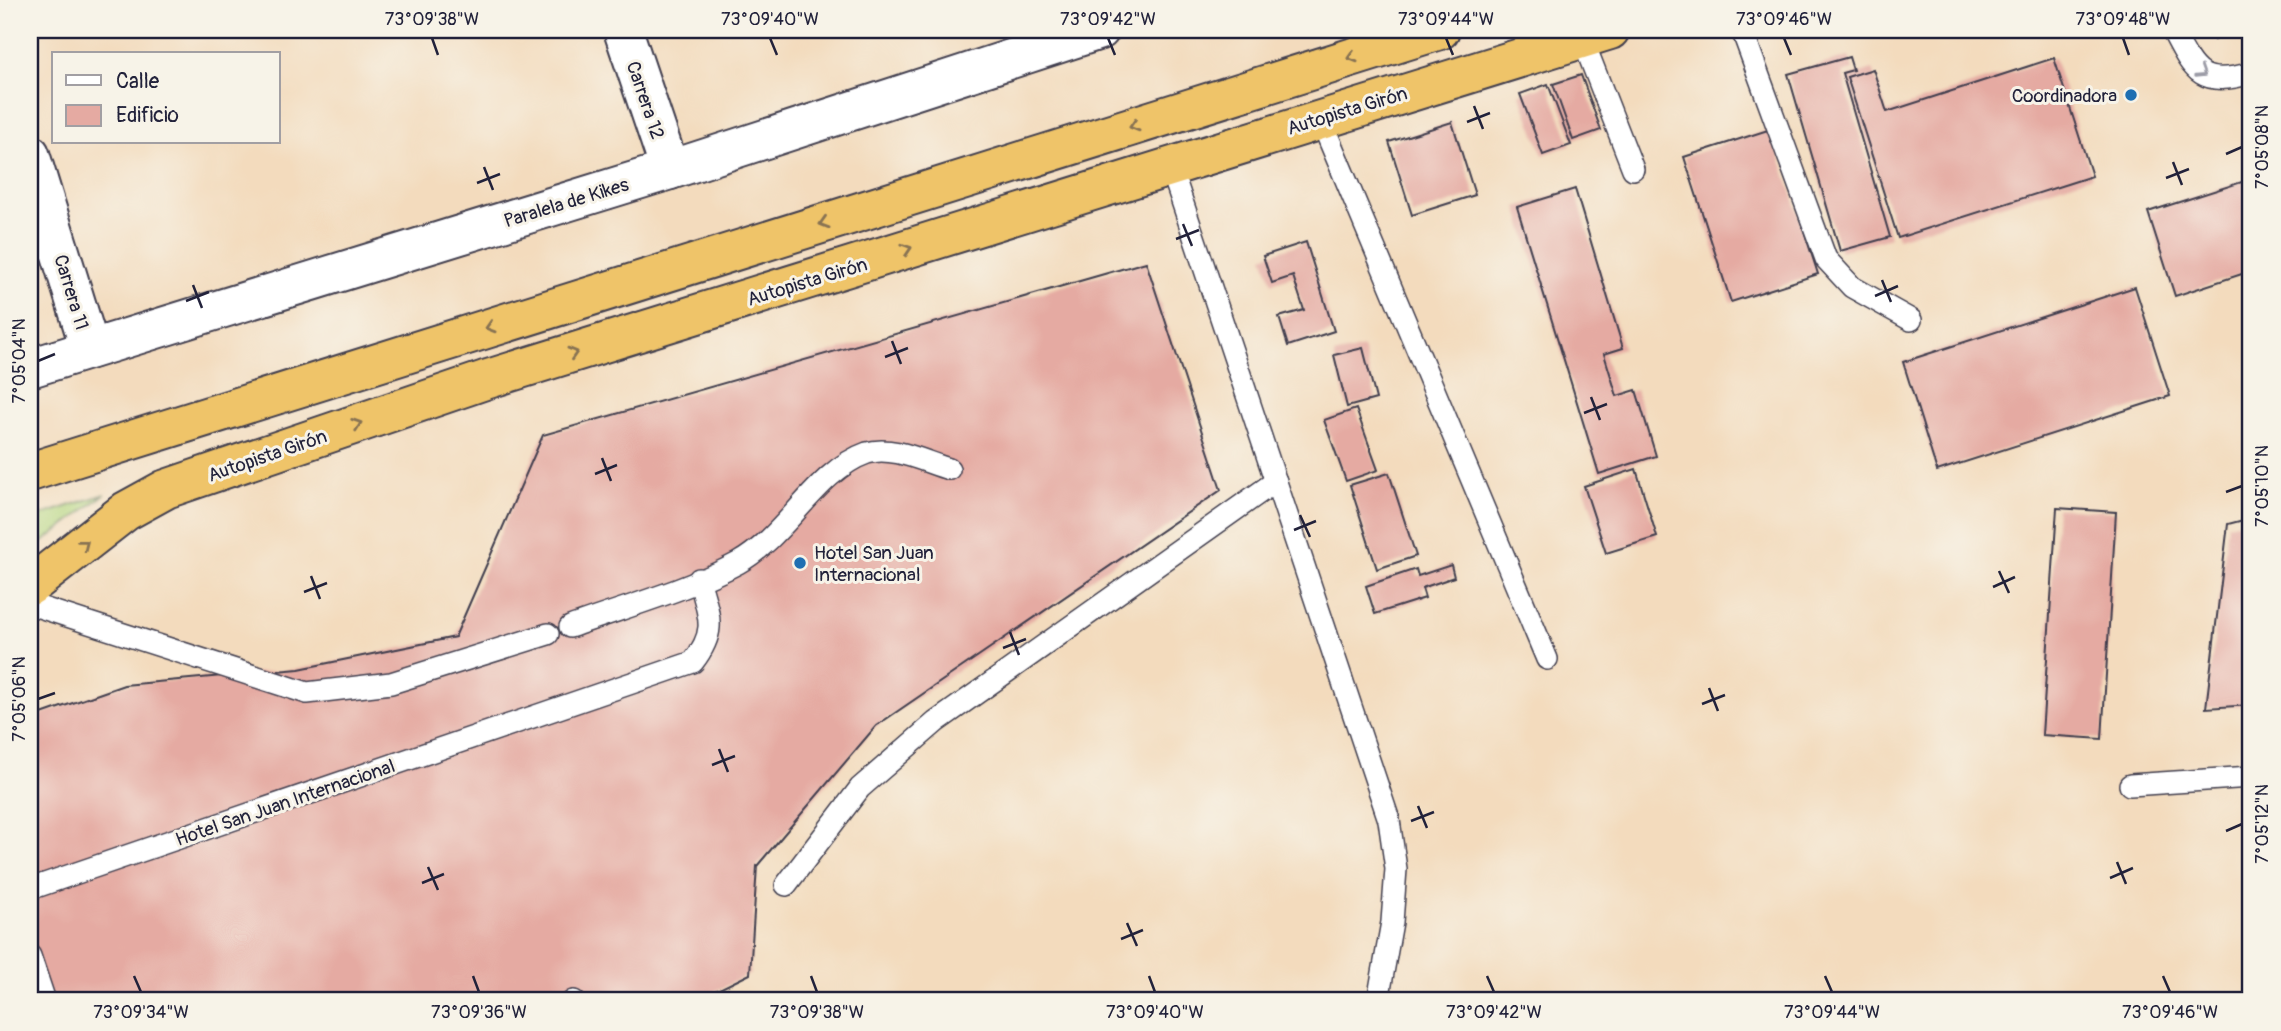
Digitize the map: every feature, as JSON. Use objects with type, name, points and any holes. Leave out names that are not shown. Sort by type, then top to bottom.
[{"type":"highway","points":[[30,472],[1440,30]]},
{"type":"highway","name":"Autopista Girón","points":[[30,586],[126,511],[166,489],[485,380],[1596,34]]},
{"type":"street","name":"Carrera 12","points":[[622,30],[670,170]]},
{"type":"street","name":"Paralela de Kikes","points":[[30,368],[670,170],[1100,30]]},
{"type":"street","name":"Carrera 11","points":[[30,155],[90,349]]},
{"type":"lane","points":[[1742,30],[1826,259],[1852,287],[1910,320]]},
{"type":"lane","points":[[2172,30],[2192,68],[2208,79],[2230,79],[2251,73]]},
{"type":"lane","points":[[1596,34],[1633,169]]},
{"type":"lane","points":[[1320,118],[1547,659]]},
{"type":"lane","points":[[1170,165],[1389,820],[1396,869],[1392,922],[1378,1001]]},
{"type":"lane","points":[[569,627],[738,563],[768,542],[842,465],[867,453],[883,450],[949,469]]},
{"type":"lane","points":[[786,885],[860,788],[936,722],[1276,481]]},
{"type":"lane","name":"Hotel San Juan Internacional","points":[[30,889],[693,662],[708,643],[711,622],[699,579]]},
{"type":"lane","points":[[30,604],[307,693],[391,683],[548,634]]},
{"type":"lane","points":[[2130,785],[2251,777]]},
{"type":"lane","points":[[30,957],[45,1001]]},
{"type":"green space","points":[[105,494],[30,552],[30,519]]},
{"type":"building","points":[[2210,30],[2243,30],[2214,40]]},
{"type":"building","points":[[1849,57],[1853,70],[1842,73],[1890,237],[1840,251],[1788,74]]},
{"type":"building","points":[[2054,58],[2092,176],[1898,238],[1847,77],[1873,69],[1887,112]]},
{"type":"building","points":[[1581,75],[1601,130],[1573,140],[1553,84]]},
{"type":"building","points":[[1548,84],[1571,145],[1543,155],[1520,94]]},
{"type":"building","points":[[1452,122],[1475,195],[1412,215],[1389,142]]},
{"type":"building","points":[[1771,129],[1818,274],[1731,302],[1684,157]]},
{"type":"building","points":[[2251,179],[2251,271],[2175,296],[2148,212]]},
{"type":"building","points":[[1575,189],[1623,348],[1604,354],[1617,396],[1636,390],[1656,456],[1599,474],[1517,207]]},
{"type":"building","points":[[1306,242],[1334,331],[1288,346],[1279,317],[1304,310],[1293,276],[1272,283],[1263,256]]},
{"type":"building","name":"Hotel San Juan Internacional","points":[[1146,262],[1221,490],[876,726],[757,866],[750,974],[695,1001],[34,1001],[30,986],[30,718],[124,685],[299,669],[455,637],[543,435]]},
{"type":"building","points":[[2135,287],[2170,396],[1937,471],[1903,362]]},
{"type":"building","points":[[1363,348],[1376,399],[1347,407],[1334,355]]},
{"type":"building","points":[[1356,409],[1378,470],[1346,481],[1324,420]]},
{"type":"building","points":[[1636,469],[1657,537],[1606,553],[1584,486]]},
{"type":"building","points":[[1389,473],[1416,556],[1377,569],[1350,485]]},
{"type":"building","points":[[2057,508],[2116,512],[2102,739],[2042,735]]},
{"type":"building","points":[[2251,518],[2251,705],[2206,708],[2228,524]]},
{"type":"building","points":[[1451,565],[1454,577],[1422,588],[1425,598],[1375,614],[1366,586],[1416,569],[1418,576]]},
{"type":"place","name":"Coordinadora","points":[[2131,95]]},
{"type":"place","name":"Hotel San Juan Internacional","points":[[800,563]]}]
